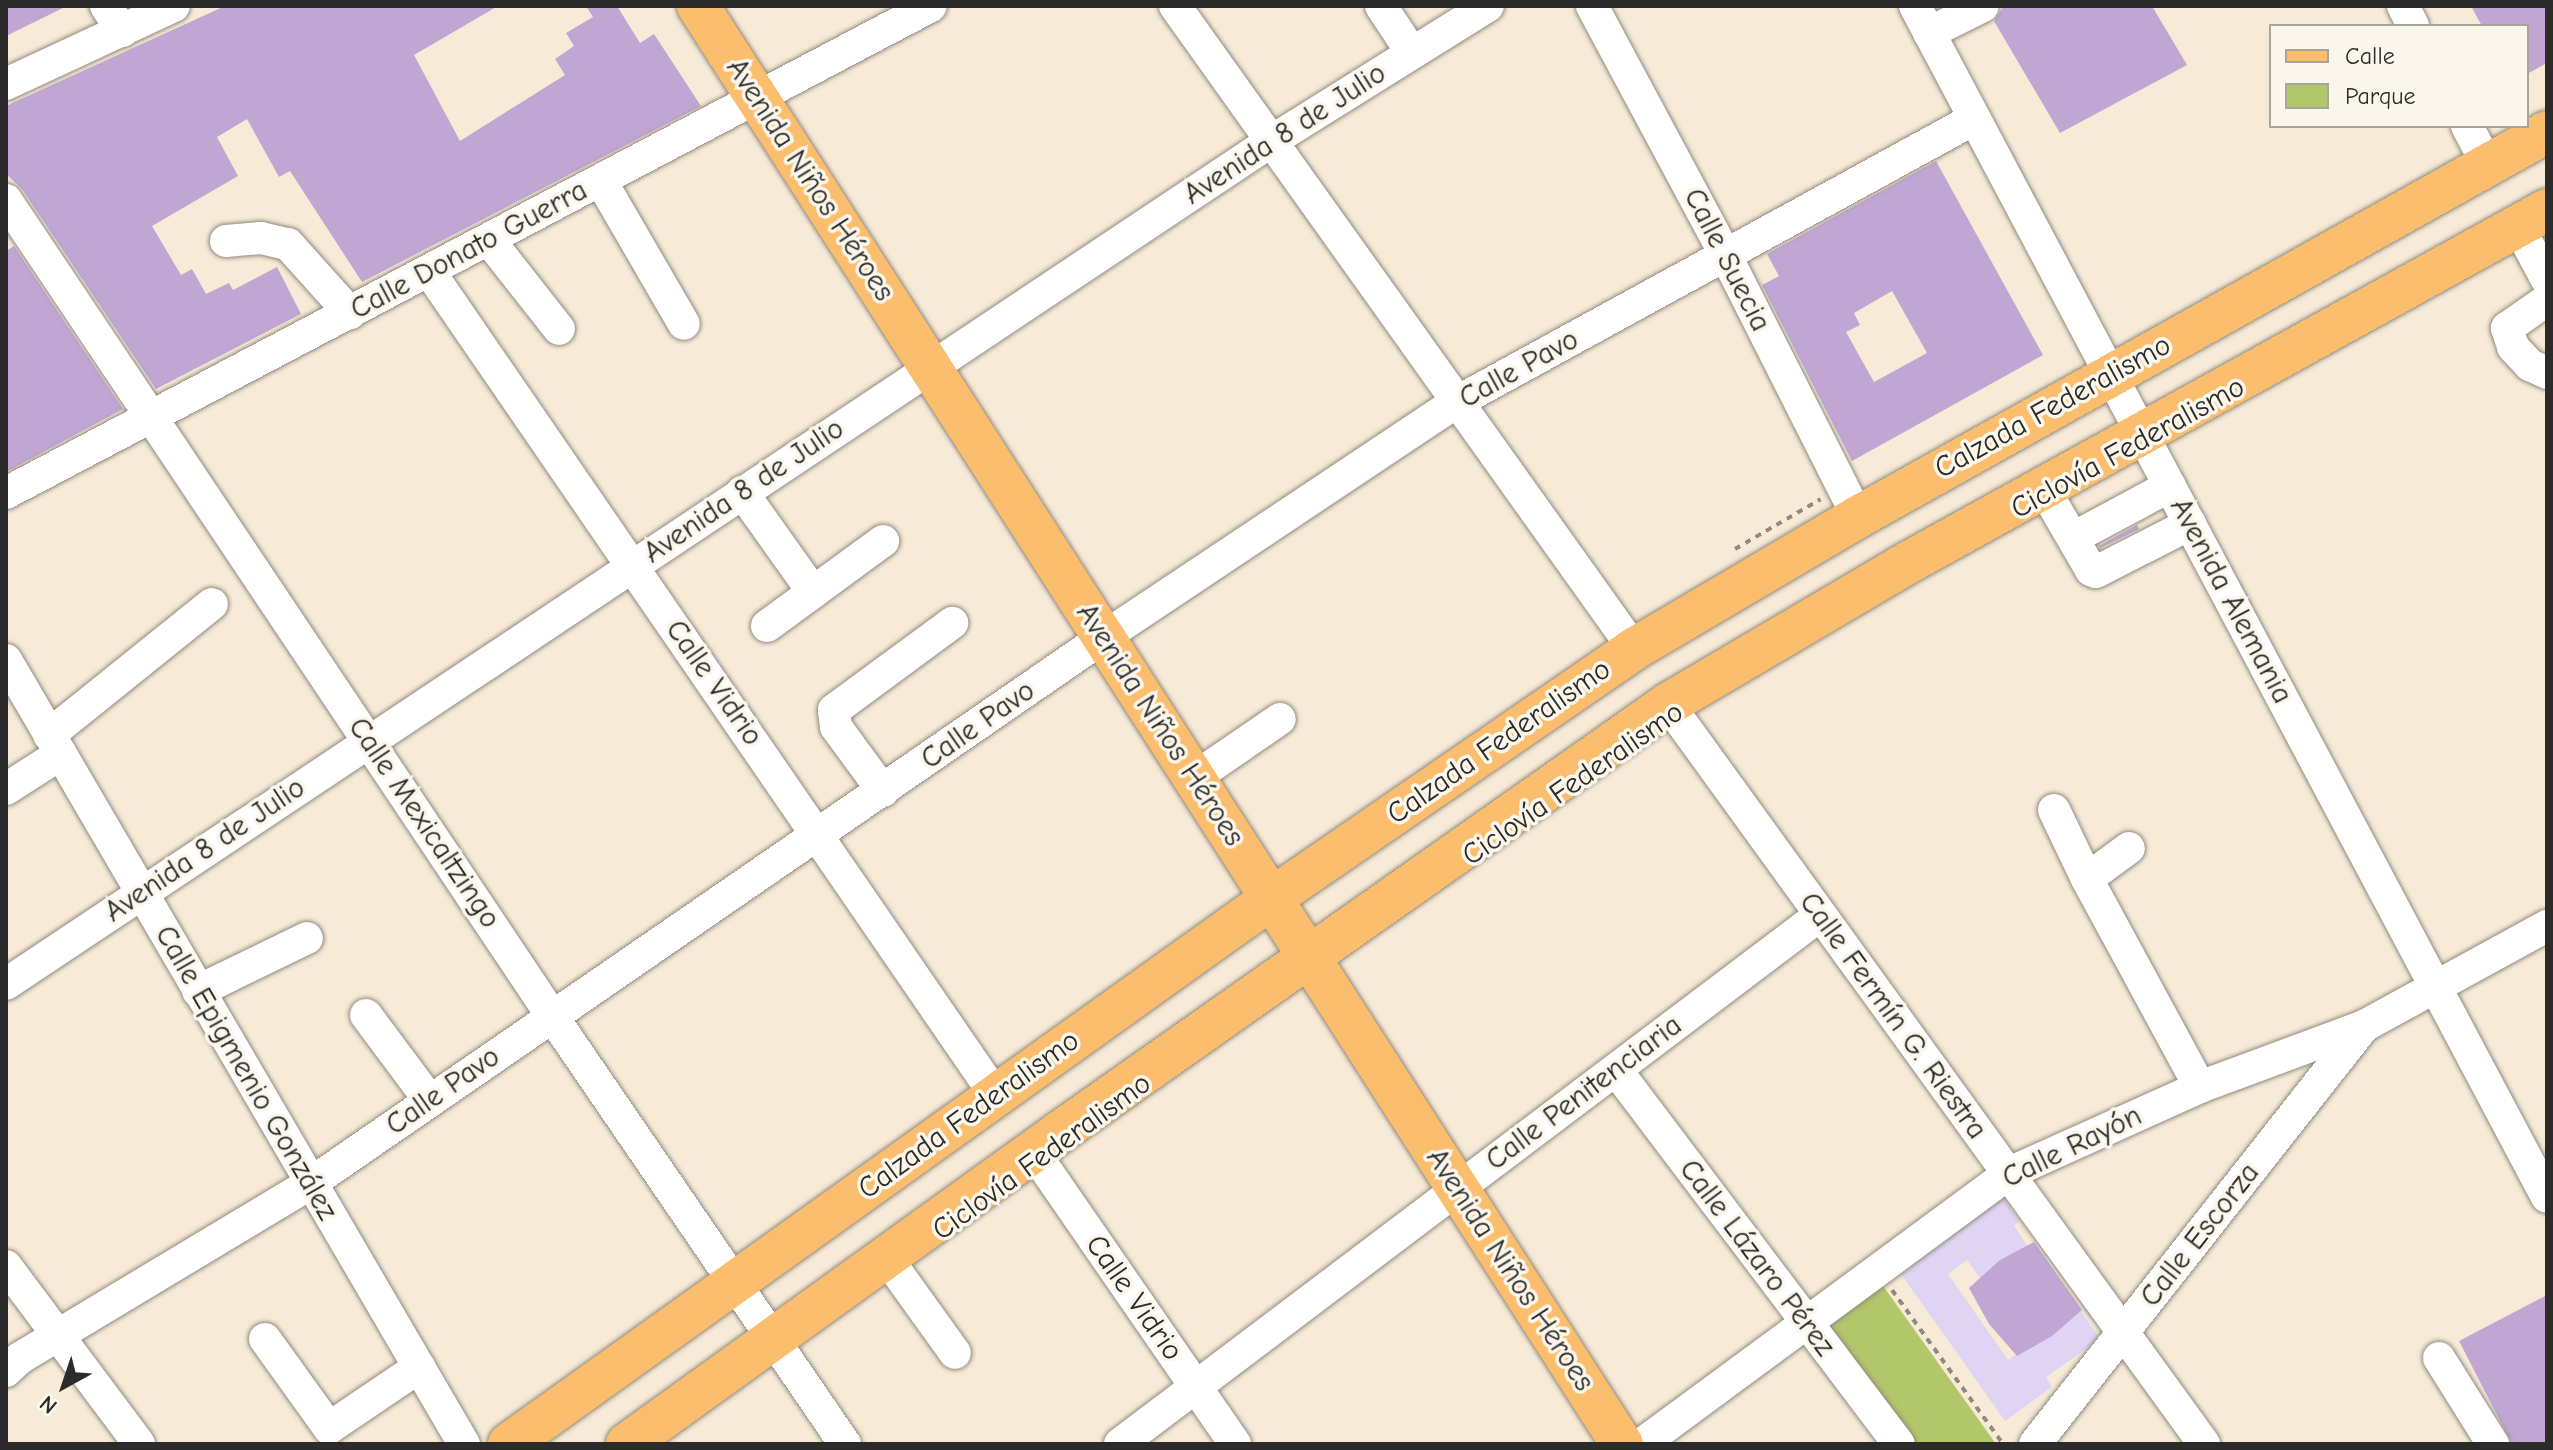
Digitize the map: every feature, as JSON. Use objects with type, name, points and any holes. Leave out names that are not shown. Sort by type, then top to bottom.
[{"type":"main road","name":"Avenida Niños Héroes","points":[[698,6],[1622,1444]]},
{"type":"main road","name":"Calzada Federalismo","points":[[509,1444],[1272,898],[1634,649],[1858,517],[2114,381],[2266,288],[2547,132]]},
{"type":"main road","points":[[627,1444],[1033,1151],[1668,704],[1902,566],[2533,218]]},
{"type":"street","points":[[6,84],[114,18],[174,6]]},
{"type":"street","name":"Calle Donato Guerra","points":[[6,493],[931,6]]},
{"type":"street","points":[[1175,6],[1455,403],[1634,649]]},
{"type":"street","points":[[1381,6],[1412,53]]},
{"type":"street","name":"Avenida 8 de Julio","points":[[6,984],[1270,142],[1488,6]]},
{"type":"street","name":"Calle Suecia","points":[[1592,6],[1726,256],[1858,517]]},
{"type":"street","points":[[1922,20],[1983,6]]},
{"type":"street","points":[[2403,6],[2412,24]]},
{"type":"street","name":"Avenida Alemania","points":[[1922,20],[2547,1197]]},
{"type":"street","name":"Calle Pavo","points":[[6,1371],[56,1336],[311,1183],[1104,637],[1455,403],[1974,119]]},
{"type":"street","points":[[2468,128],[2488,166]]},
{"type":"street","points":[[601,181],[684,324]]},
{"type":"street","name":"Calle Mexicaltzingo","points":[[6,200],[552,1016],[845,1444]]},
{"type":"street","points":[[2533,218],[2547,280]]},
{"type":"street","points":[[226,241],[261,238],[288,244],[350,313]]},
{"type":"street","points":[[489,240],[559,329]]},
{"type":"street","name":"Calle Vidrio","points":[[429,271],[996,1096]]},
{"type":"street","points":[[2547,300],[2507,328],[2513,347],[2530,365],[2547,373]]},
{"type":"street","points":[[2073,538],[2170,486]]},
{"type":"street","points":[[2044,489],[2091,570],[2096,572],[2190,524]]},
{"type":"street","points":[[742,492],[813,592]]},
{"type":"street","points":[[767,626],[883,541]]},
{"type":"street","points":[[6,789],[212,604]]},
{"type":"street","points":[[883,791],[836,727],[834,710],[952,623]]},
{"type":"street","name":"Calle Epigmenio González","points":[[6,660],[464,1444]]},
{"type":"street","name":"Calle Fermín G. Riestra","points":[[1668,704],[2204,1444]]},
{"type":"street","points":[[1194,778],[1280,719]]},
{"type":"street","points":[[2054,810],[2087,879],[2200,1087]]},
{"type":"street","points":[[2087,879],[2129,848]]},
{"type":"street","name":"Calle Penitenciaria","points":[[1120,1444],[1819,916]]},
{"type":"street","name":"Calle Rayón","points":[[1642,1444],[2009,1173],[2200,1087],[2364,1026],[2547,926]]},
{"type":"street","points":[[198,991],[307,938]]},
{"type":"street","points":[[366,1015],[430,1101]]},
{"type":"street","name":"Calle Escorza","points":[[2035,1444],[2364,1026]]},
{"type":"street","name":"Calle Lázaro Pérez","points":[[1616,1070],[1899,1444]]},
{"type":"street","name":"Calle Vidrio","points":[[1033,1151],[1235,1444]]},
{"type":"street","points":[[886,1257],[955,1353]]},
{"type":"street","points":[[6,1266],[139,1444]]},
{"type":"street","points":[[265,1339],[329,1428],[419,1367]]},
{"type":"street","points":[[2439,1358],[2493,1444]]},
{"type":"path","points":[[1878,1269],[2003,1444]]},
{"type":"shaded area","points":[[2003,1198],[2020,1221],[2014,1226],[2031,1251],[1984,1284],[1967,1260],[1948,1274],[2008,1360],[2080,1310],[2100,1339],[2046,1377],[2052,1387],[2005,1421],[1899,1271]]},
{"type":"green space","points":[[1881,1283],[1996,1444],[1916,1444],[1825,1326]]},
{"type":"building","points":[[6,6],[67,6],[6,36]]},
{"type":"building","points":[[225,6],[498,6],[414,55],[460,141],[565,75],[555,59],[574,46],[566,33],[593,17],[586,6],[617,6],[640,43],[654,34],[701,106],[362,282],[290,171],[279,177],[247,119],[217,137],[238,176],[152,226],[181,275],[192,269],[206,294],[229,283],[233,290],[277,267],[301,314],[156,389],[22,189],[6,174],[6,106]]},
{"type":"building","points":[[2004,6],[2152,6],[2187,65],[2060,133],[1994,21]]},
{"type":"building","points":[[2471,6],[2547,6],[2547,63],[2529,73],[2529,24],[2481,24]]},
{"type":"building","points":[[1936,161],[2043,355],[1852,461],[1762,285],[1779,276],[1767,254]],"holes":[[[1892,291],[1927,353],[1874,382],[1846,332],[1860,325],[1854,313]]]},
{"type":"building","points":[[14,246],[123,409],[6,472],[6,251]]},
{"type":"building","points":[[2137,525],[2139,529],[2100,548],[2099,546]]},
{"type":"building","points":[[2034,1242],[2082,1310],[2052,1336],[2017,1356],[1989,1324],[1969,1288],[2000,1260]]},
{"type":"building","points":[[2547,1295],[2547,1444],[2512,1444],[2459,1341]]}]
